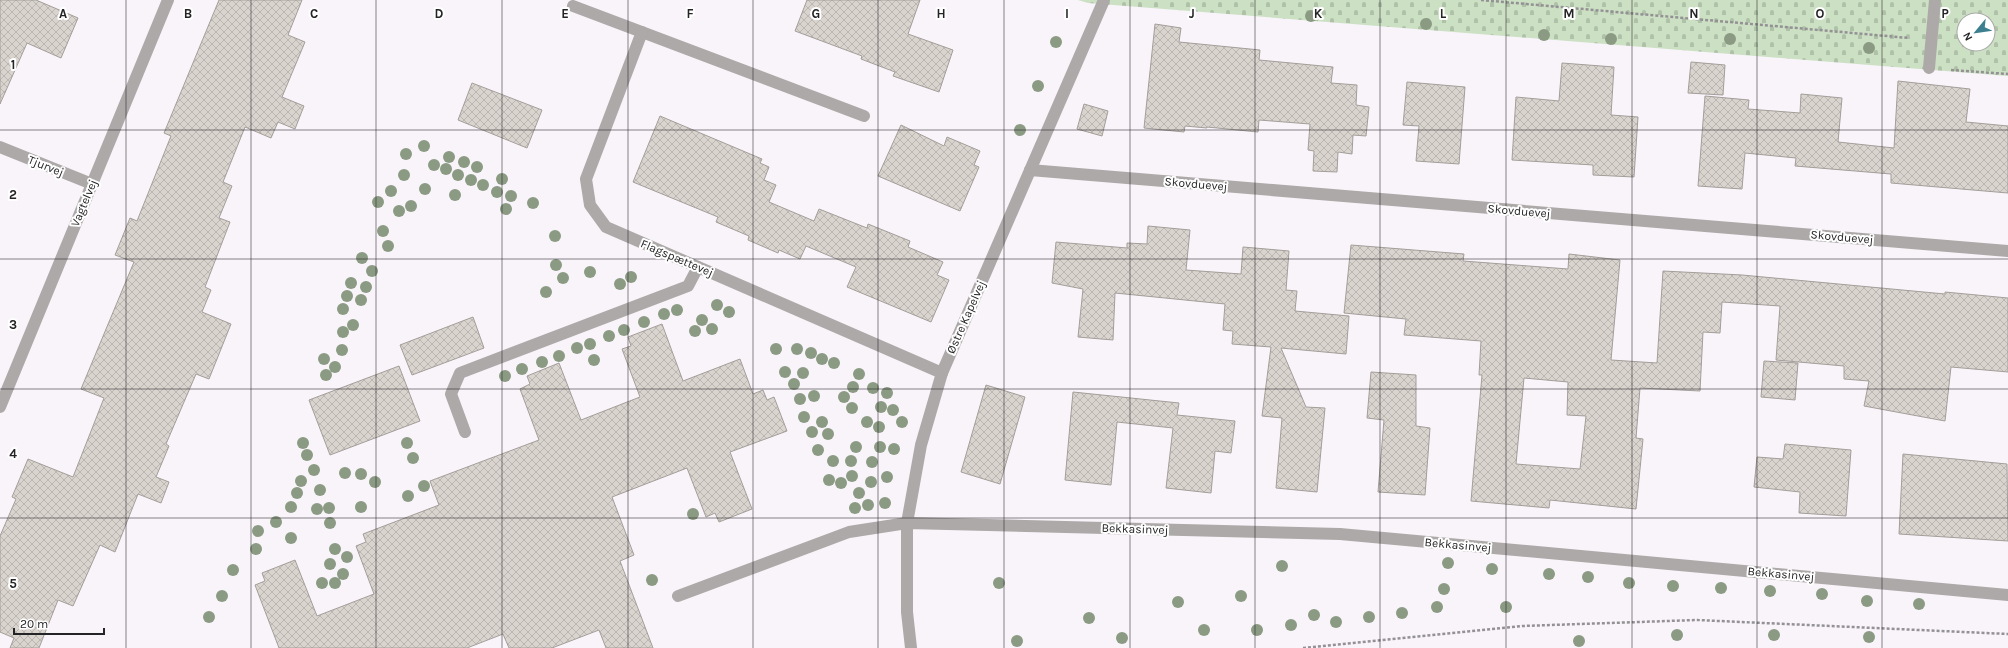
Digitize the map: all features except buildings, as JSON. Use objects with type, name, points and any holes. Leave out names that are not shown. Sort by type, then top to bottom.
[{"type":"street","name":"Vagtelvej","points":[[0,407],[168,0]]},
{"type":"street","points":[[1929,68],[1935,0]]},
{"type":"street","name":"Østre Kapelvej","points":[[911,648],[907,612],[907,523],[921,444],[942,373],[1103,3]]},
{"type":"street","points":[[574,6],[864,116]]},
{"type":"street","name":"Flagspættevej","points":[[642,32],[586,178],[590,204],[606,227],[942,373]]},
{"type":"street","name":"Tjurvej","points":[[0,147],[92,184]]},
{"type":"street","name":"Skovduevej","points":[[1030,170],[2008,251]]},
{"type":"street","points":[[465,432],[451,394],[460,373],[688,286],[698,267]]},
{"type":"street","name":"Bekkasinvej","points":[[678,596],[849,532],[907,523],[1340,534],[2008,595]]},
{"type":"path","points":[[1481,0],[1932,40]]},
{"type":"path","points":[[1929,68],[2008,74]]},
{"type":"path","points":[[1303,648],[1522,626],[1697,620],[2008,634]]},
{"type":"green space","points":[[1078,0],[2008,0],[2008,76],[1088,3]]}]
